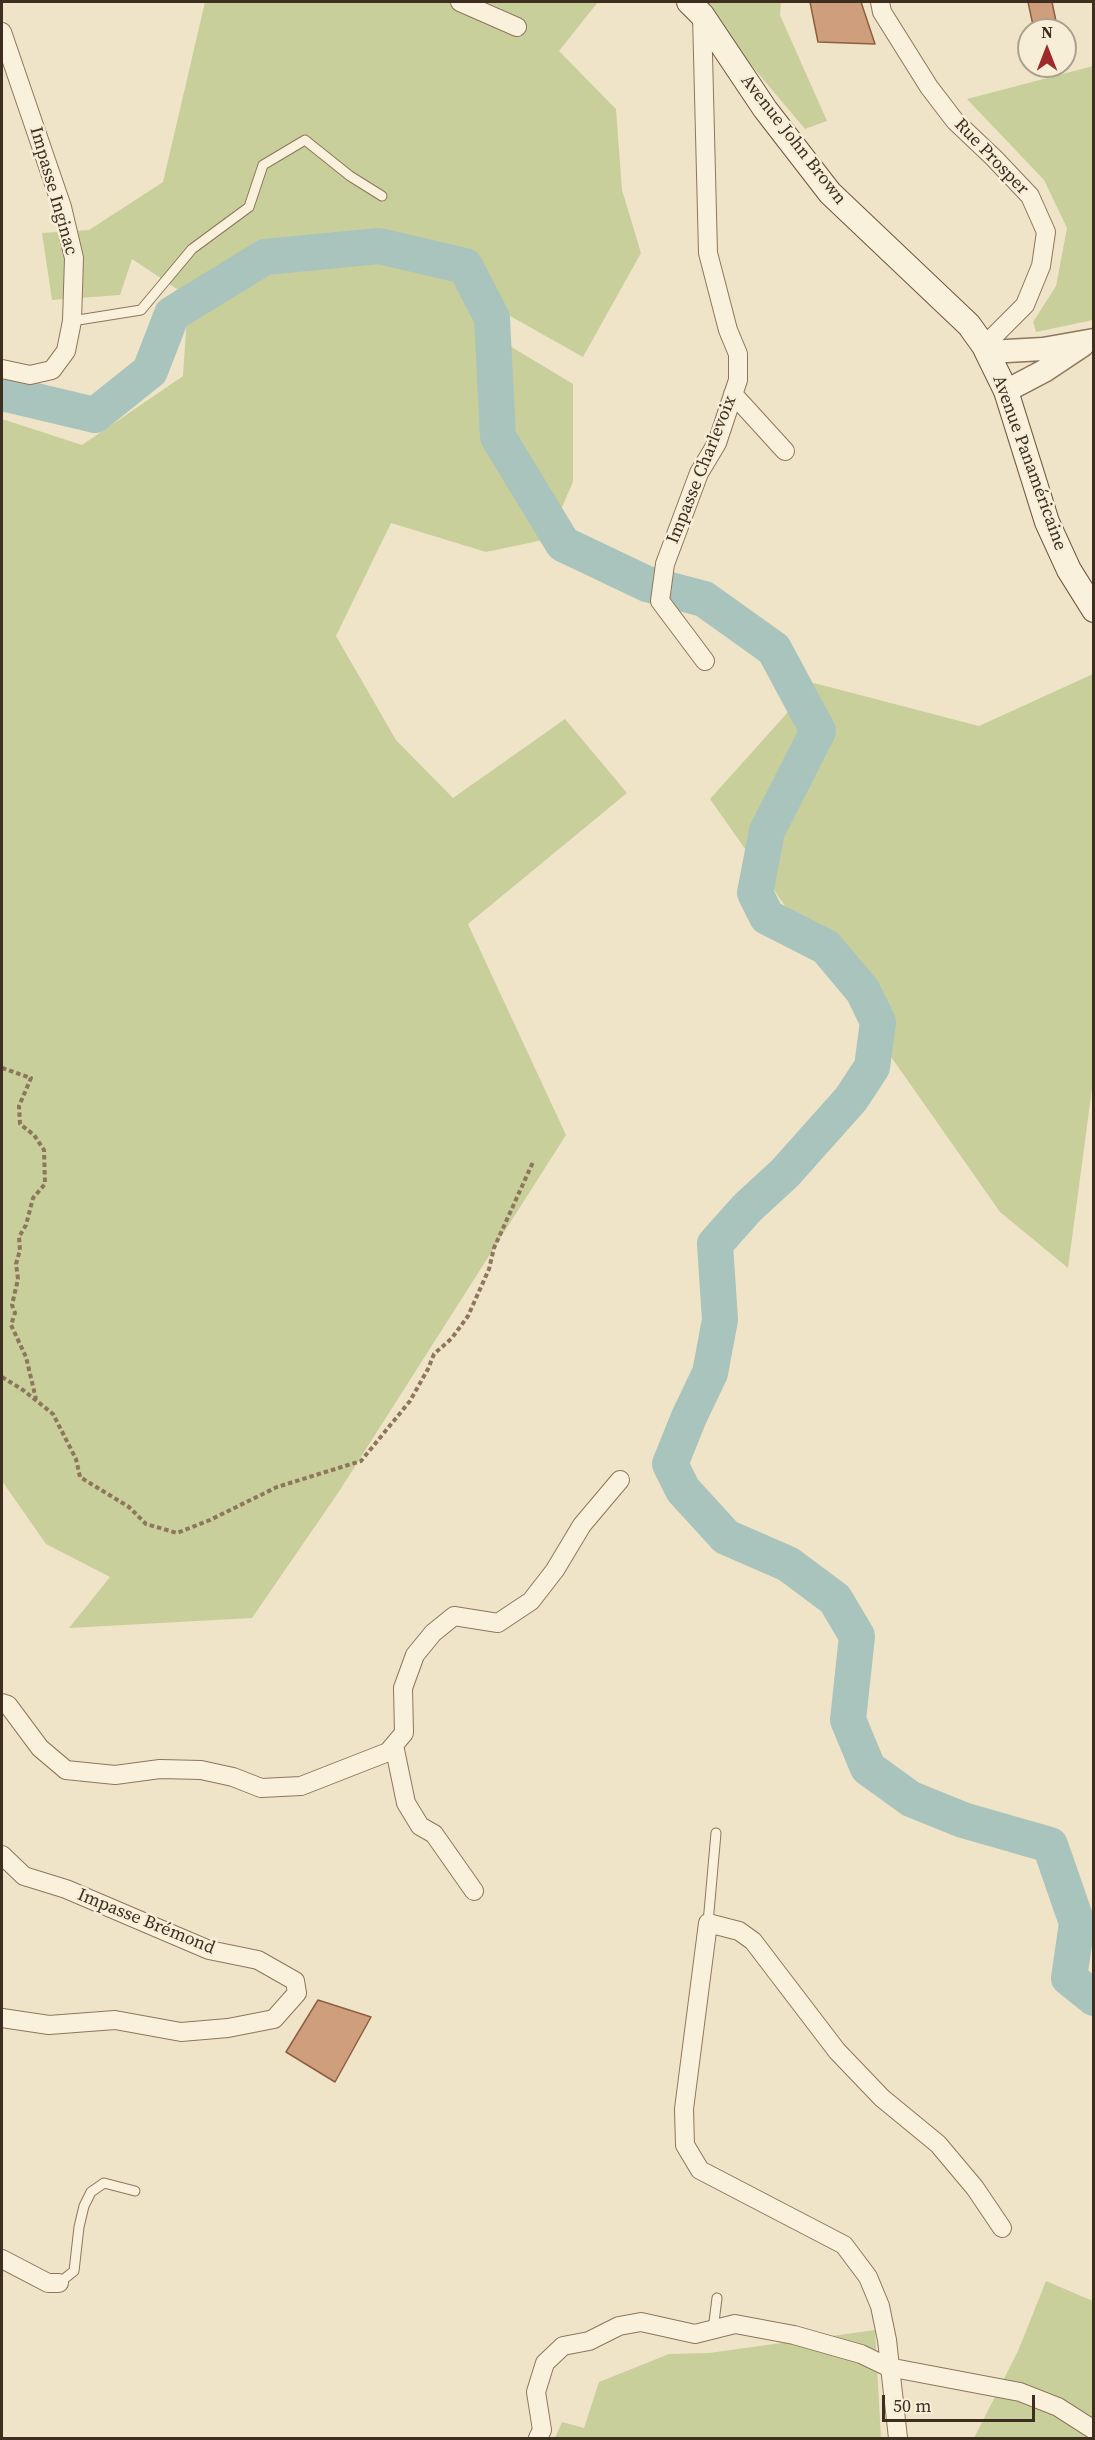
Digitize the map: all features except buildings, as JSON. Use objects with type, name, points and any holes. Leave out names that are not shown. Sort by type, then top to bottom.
[{"type":"main road","name":"Avenue John Brown","points":[[695,8],[765,109],[830,193],[969,325],[986,349]]},
{"type":"main road","name":"Avenue Panaméricaine","points":[[986,349],[1006,391],[1047,522],[1069,570],[1094,610]]},
{"type":"street","points":[[460,2],[517,27]]},
{"type":"street","name":"Rue Prosper","points":[[879,2],[882,12],[929,87],[955,121],[1030,196],[1046,232],[1041,266],[1025,305],[986,349]]},
{"type":"street","name":"Impasse Charlevoix","points":[[695,8],[708,253],[728,330],[738,354],[738,380],[717,443],[699,473],[665,564],[660,601],[705,661]]},
{"type":"street","name":"Impasse Inginac","points":[[2,32],[62,207],[74,258],[72,321],[66,351],[51,370],[30,375],[2,369]]},
{"type":"street","points":[[986,349],[1044,349],[1091,341]]},
{"type":"street","points":[[1006,391],[1044,371],[1091,341]]},
{"type":"street","points":[[733,394],[785,450]]},
{"type":"street","points":[[2,1703],[8,1705],[40,1748],[66,1770],[115,1775],[160,1769],[201,1770],[233,1777],[261,1788],[301,1786],[388,1752],[404,1733],[403,1688],[414,1655],[433,1633],[454,1616],[498,1623],[531,1601],[555,1570],[582,1525],[620,1480]]},
{"type":"street","points":[[394,1745],[406,1803],[420,1826],[434,1834],[474,1891]]},
{"type":"street","name":"Impasse Brémond","points":[[2,1855],[24,1876],[66,1889],[210,1950],[258,1960],[295,1982],[297,1993],[274,2019],[228,2028],[181,2031],[115,2020],[49,2025],[2,2018]]},
{"type":"street","points":[[898,2439],[888,2367],[887,2340],[880,2306],[868,2277],[844,2246],[700,2170],[685,2145],[684,2109],[708,1923],[739,1931],[753,1941],[837,2051],[882,2098],[938,2144],[975,2188],[1002,2228]]},
{"type":"street","points":[[2,2259],[48,2283],[59,2283]]},
{"type":"street","points":[[538,2439],[542,2430],[536,2392],[545,2363],[563,2346],[589,2341],[619,2326],[641,2322],[695,2334],[735,2324],[794,2335],[861,2354],[888,2367],[1020,2392],[1058,2407],[1094,2430]]},
{"type":"lane","points":[[72,321],[141,310],[192,249],[249,207],[263,165],[305,140],[350,176],[382,196]]},
{"type":"lane","points":[[708,1923],[716,1833]]},
{"type":"lane","points":[[59,2283],[74,2271],[79,2227],[84,2206],[91,2192],[104,2183],[135,2191]]},
{"type":"lane","points":[[713,2330],[717,2298]]},
{"type":"path","points":[[2,1068],[31,1078],[19,1106],[20,1124],[34,1135],[44,1150],[45,1184],[33,1198],[26,1225],[19,1237],[20,1251],[16,1264],[18,1279],[12,1305],[15,1313],[11,1325],[26,1357],[37,1400]]},
{"type":"path","points":[[2,1377],[37,1400],[53,1414],[76,1459],[80,1477],[129,1507],[146,1524],[177,1533],[210,1520],[277,1487],[361,1461],[410,1401],[434,1354],[452,1338],[468,1316],[489,1269],[494,1248],[523,1189],[533,1162]]},
{"type":"green space","points":[[205,2],[598,2],[559,51],[616,109],[622,190],[641,253],[583,357],[503,312],[475,263],[376,238],[250,253],[183,293],[132,259],[120,295],[52,300],[42,233],[89,230],[163,182]]},
{"type":"green space","points":[[698,2],[781,2],[780,15],[827,121],[805,129]]},
{"type":"green space","points":[[1093,66],[1093,320],[1036,332],[1033,322],[1056,286],[1067,228],[1044,180],[967,99],[1047,78],[1077,78],[1077,70]]},
{"type":"green space","points":[[377,257],[457,278],[490,334],[573,384],[573,482],[548,539],[486,552],[391,523],[336,636],[396,740],[453,798],[565,719],[627,793],[468,924],[566,1135],[338,1493],[252,1618],[69,1628],[110,1577],[46,1544],[2,1481],[2,419],[82,445],[183,376],[187,316],[269,265]]},
{"type":"green space","points":[[1093,674],[1094,1074],[1068,1268],[1000,1212],[710,799],[814,683],[979,726]]},
{"type":"green space","points":[[1046,2281],[1093,2301],[1093,2438],[974,2438],[1018,2351]]},
{"type":"green space","points":[[875,2330],[881,2438],[555,2438],[562,2422],[584,2428],[599,2382],[669,2354],[709,2353]]},
{"type":"waterway","points":[[2,393],[95,415],[150,371],[172,314],[265,257],[379,246],[465,266],[492,318],[498,437],[563,544],[647,584],[704,599],[774,649],[818,731],[767,831],[755,893],[767,917],[826,947],[863,991],[878,1022],[872,1067],[851,1099],[785,1173],[747,1208],[715,1244],[720,1320],[710,1373],[670,1464],[683,1490],[726,1537],[788,1564],[835,1599],[857,1636],[848,1720],[868,1768],[911,1799],[963,1820],[1050,1845],[1077,1923],[1069,1978],[1094,1998]]}]
